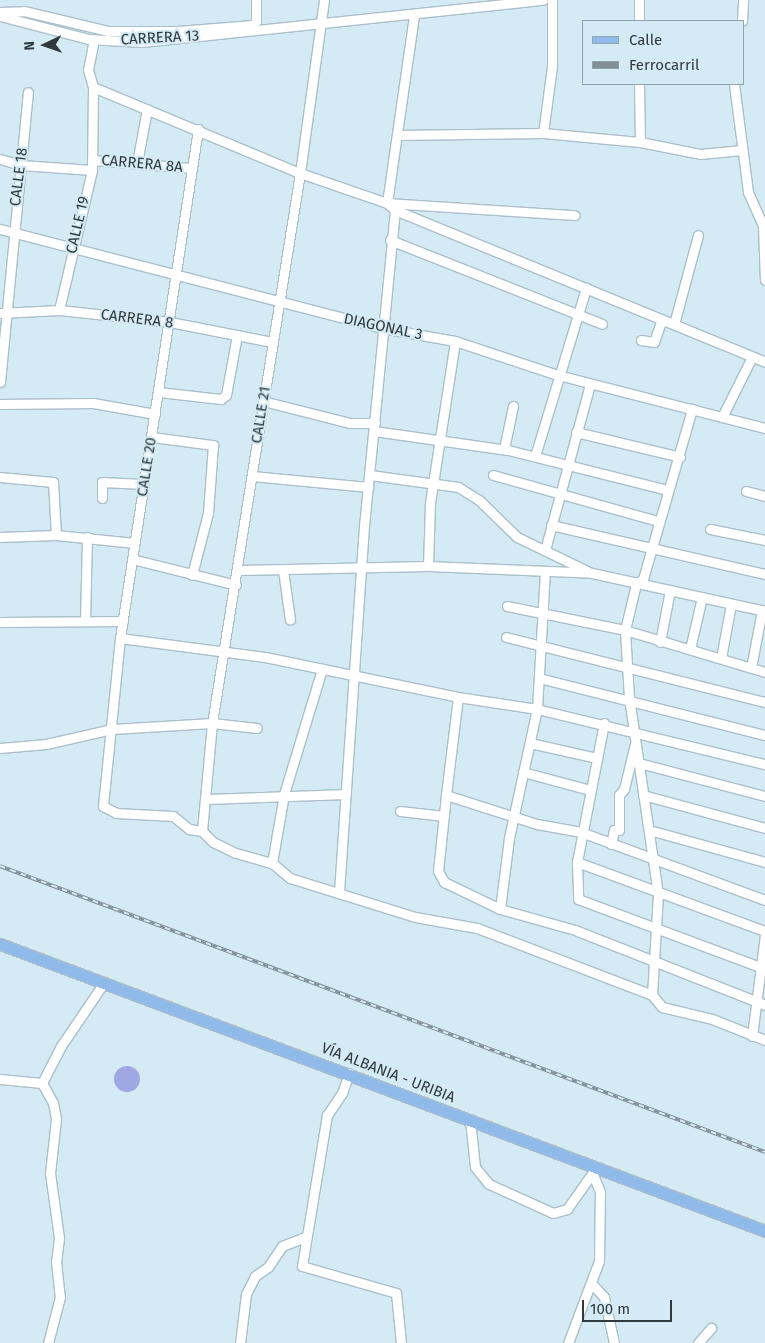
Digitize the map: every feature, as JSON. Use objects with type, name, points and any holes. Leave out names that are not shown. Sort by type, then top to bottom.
[{"type":"main road","name":"VÍA ALBANIA - URIBIA","points":[[0,944],[103,984],[348,1073],[595,1171],[765,1231]]},
{"type":"street","points":[[0,12],[24,11],[108,31],[176,31],[253,25],[256,21],[256,0]]},
{"type":"street","name":"CALLE 21","points":[[202,831],[207,799],[212,723],[236,586],[278,302],[300,173],[324,0]]},
{"type":"street","name":"CARRERA 13","points":[[0,16],[29,27],[94,40],[142,42],[414,16],[543,0]]},
{"type":"street","points":[[543,133],[552,66],[552,0]]},
{"type":"street","points":[[639,0],[639,20]]},
{"type":"street","points":[[742,20],[743,0]]},
{"type":"street","points":[[387,203],[414,16]]},
{"type":"street","name":"CALLE 19","points":[[59,310],[92,170],[93,87],[88,70],[94,40]]},
{"type":"street","points":[[639,85],[640,142]]},
{"type":"street","points":[[734,85],[751,202],[763,226],[765,280]]},
{"type":"street","points":[[93,87],[300,173],[387,203],[575,215]]},
{"type":"street","name":"CALLE 18","points":[[0,382],[4,312],[28,92]]},
{"type":"street","points":[[137,163],[146,109]]},
{"type":"street","name":"CALLE 20","points":[[198,129],[160,392],[120,638],[103,806],[116,813],[173,816],[189,830],[202,831]]},
{"type":"street","points":[[397,135],[543,133],[640,142],[700,154],[742,150]]},
{"type":"street","name":"CARRERA 8A","points":[[0,159],[21,165],[92,170]]},
{"type":"street","name":"CARRERA 8A","points":[[92,160],[192,168]]},
{"type":"street","points":[[387,203],[395,210],[758,359]]},
{"type":"street","points":[[340,892],[368,488],[375,427],[390,240],[395,210]]},
{"type":"street","name":"DIAGONAL 3","points":[[0,229],[382,328],[456,341],[558,376],[765,428]]},
{"type":"street","points":[[674,324],[698,235]]},
{"type":"street","points":[[390,240],[602,324]]},
{"type":"street","points":[[535,456],[586,288]]},
{"type":"street","name":"CARRERA 8","points":[[4,312],[59,310],[170,322],[272,342]]},
{"type":"street","points":[[641,340],[654,342],[662,319]]},
{"type":"street","points":[[160,392],[221,399],[226,395],[237,335]]},
{"type":"street","points":[[428,566],[433,482],[438,439],[456,341]]},
{"type":"street","points":[[722,417],[758,359],[765,353]]},
{"type":"street","points":[[544,550],[590,384]]},
{"type":"street","points":[[263,401],[350,424],[504,449],[667,490]]},
{"type":"street","points":[[0,404],[93,402],[155,414]]},
{"type":"street","points":[[504,449],[514,406]]},
{"type":"street","points":[[652,995],[656,964],[658,894],[629,698],[626,630],[636,584],[643,579],[667,490],[680,457],[692,409]]},
{"type":"street","points":[[576,432],[680,457]]},
{"type":"street","points":[[152,437],[213,445],[208,513],[192,575]]},
{"type":"street","points":[[370,475],[433,482],[471,494],[511,532],[592,573]]},
{"type":"street","points":[[493,475],[658,521]]},
{"type":"street","points":[[252,476],[368,488]]},
{"type":"street","points":[[0,477],[53,482],[56,535]]},
{"type":"street","points":[[102,498],[102,482],[144,484]]},
{"type":"street","points":[[746,491],[765,496]]},
{"type":"street","points":[[550,525],[651,550],[765,574]]},
{"type":"street","points":[[710,529],[765,540]]},
{"type":"street","points":[[0,537],[56,535],[135,543]]},
{"type":"street","points":[[85,620],[87,537]]},
{"type":"street","points":[[132,559],[236,586]]},
{"type":"street","points":[[238,570],[428,566],[592,573],[764,611],[752,668]]},
{"type":"street","points":[[283,570],[290,620]]},
{"type":"street","points":[[500,910],[514,817],[537,709],[545,570]]},
{"type":"street","points":[[660,642],[670,590]]},
{"type":"street","points":[[690,649],[702,597]]},
{"type":"street","points":[[721,658],[731,604]]},
{"type":"street","points":[[507,606],[626,630],[660,642],[690,649],[765,672]]},
{"type":"street","points":[[0,622],[123,621]]},
{"type":"street","points":[[506,637],[628,665],[765,702]]},
{"type":"street","points":[[120,638],[322,668],[458,697],[537,709],[604,723],[765,764]]},
{"type":"street","points":[[272,863],[284,794],[322,668]]},
{"type":"street","points":[[539,678],[629,698],[765,735]]},
{"type":"street","points":[[458,697],[446,795],[440,877],[500,910],[575,930],[656,964],[761,1004]]},
{"type":"street","points":[[0,748],[46,744],[112,729],[212,723],[257,728]]},
{"type":"street","points":[[604,723],[581,832],[577,862],[578,899],[657,926],[763,968]]},
{"type":"street","points":[[611,844],[614,830],[619,830],[619,795],[636,742]]},
{"type":"street","points":[[530,743],[597,758]]},
{"type":"street","points":[[639,763],[765,796]]},
{"type":"street","points":[[524,772],[590,790]]},
{"type":"street","points":[[207,799],[284,794],[346,794]]},
{"type":"street","points":[[446,795],[514,817],[581,832],[765,900]]},
{"type":"street","points":[[644,795],[765,828]]},
{"type":"street","points":[[400,811],[444,816]]},
{"type":"street","points":[[649,830],[765,862]]},
{"type":"street","points":[[202,831],[213,842],[236,853],[272,863],[290,878],[340,892],[415,917],[476,928],[652,995],[662,1007],[688,1016],[712,1019],[765,1040]]},
{"type":"street","points":[[577,862],[765,933],[761,1004],[752,1036]]},
{"type":"street","points":[[42,1083],[61,1046],[103,984]]},
{"type":"street","points":[[348,1073],[342,1093],[327,1115],[305,1237],[302,1266],[396,1293],[401,1343]]},
{"type":"street","points":[[0,1079],[42,1083]]},
{"type":"street","points":[[42,1083],[53,1102],[56,1119],[50,1173],[59,1238],[56,1261],[60,1297],[48,1343]]},
{"type":"street","points":[[470,1120],[475,1167],[489,1184],[553,1213],[567,1210],[595,1171]]},
{"type":"street","points":[[568,1343],[599,1261],[601,1212],[600,1192],[595,1171]]},
{"type":"street","points":[[240,1343],[246,1294],[254,1276],[268,1266],[282,1246],[305,1237]]},
{"type":"street","points":[[591,1283],[604,1297],[614,1343]]},
{"type":"street","points":[[698,1343],[712,1328]]},
{"type":"water","points":[[127,1066],[136,1070],[140,1079],[136,1088],[127,1092],[118,1088],[114,1079],[118,1070]]},
{"type":"railway","points":[[0,866],[765,1152]]}]
